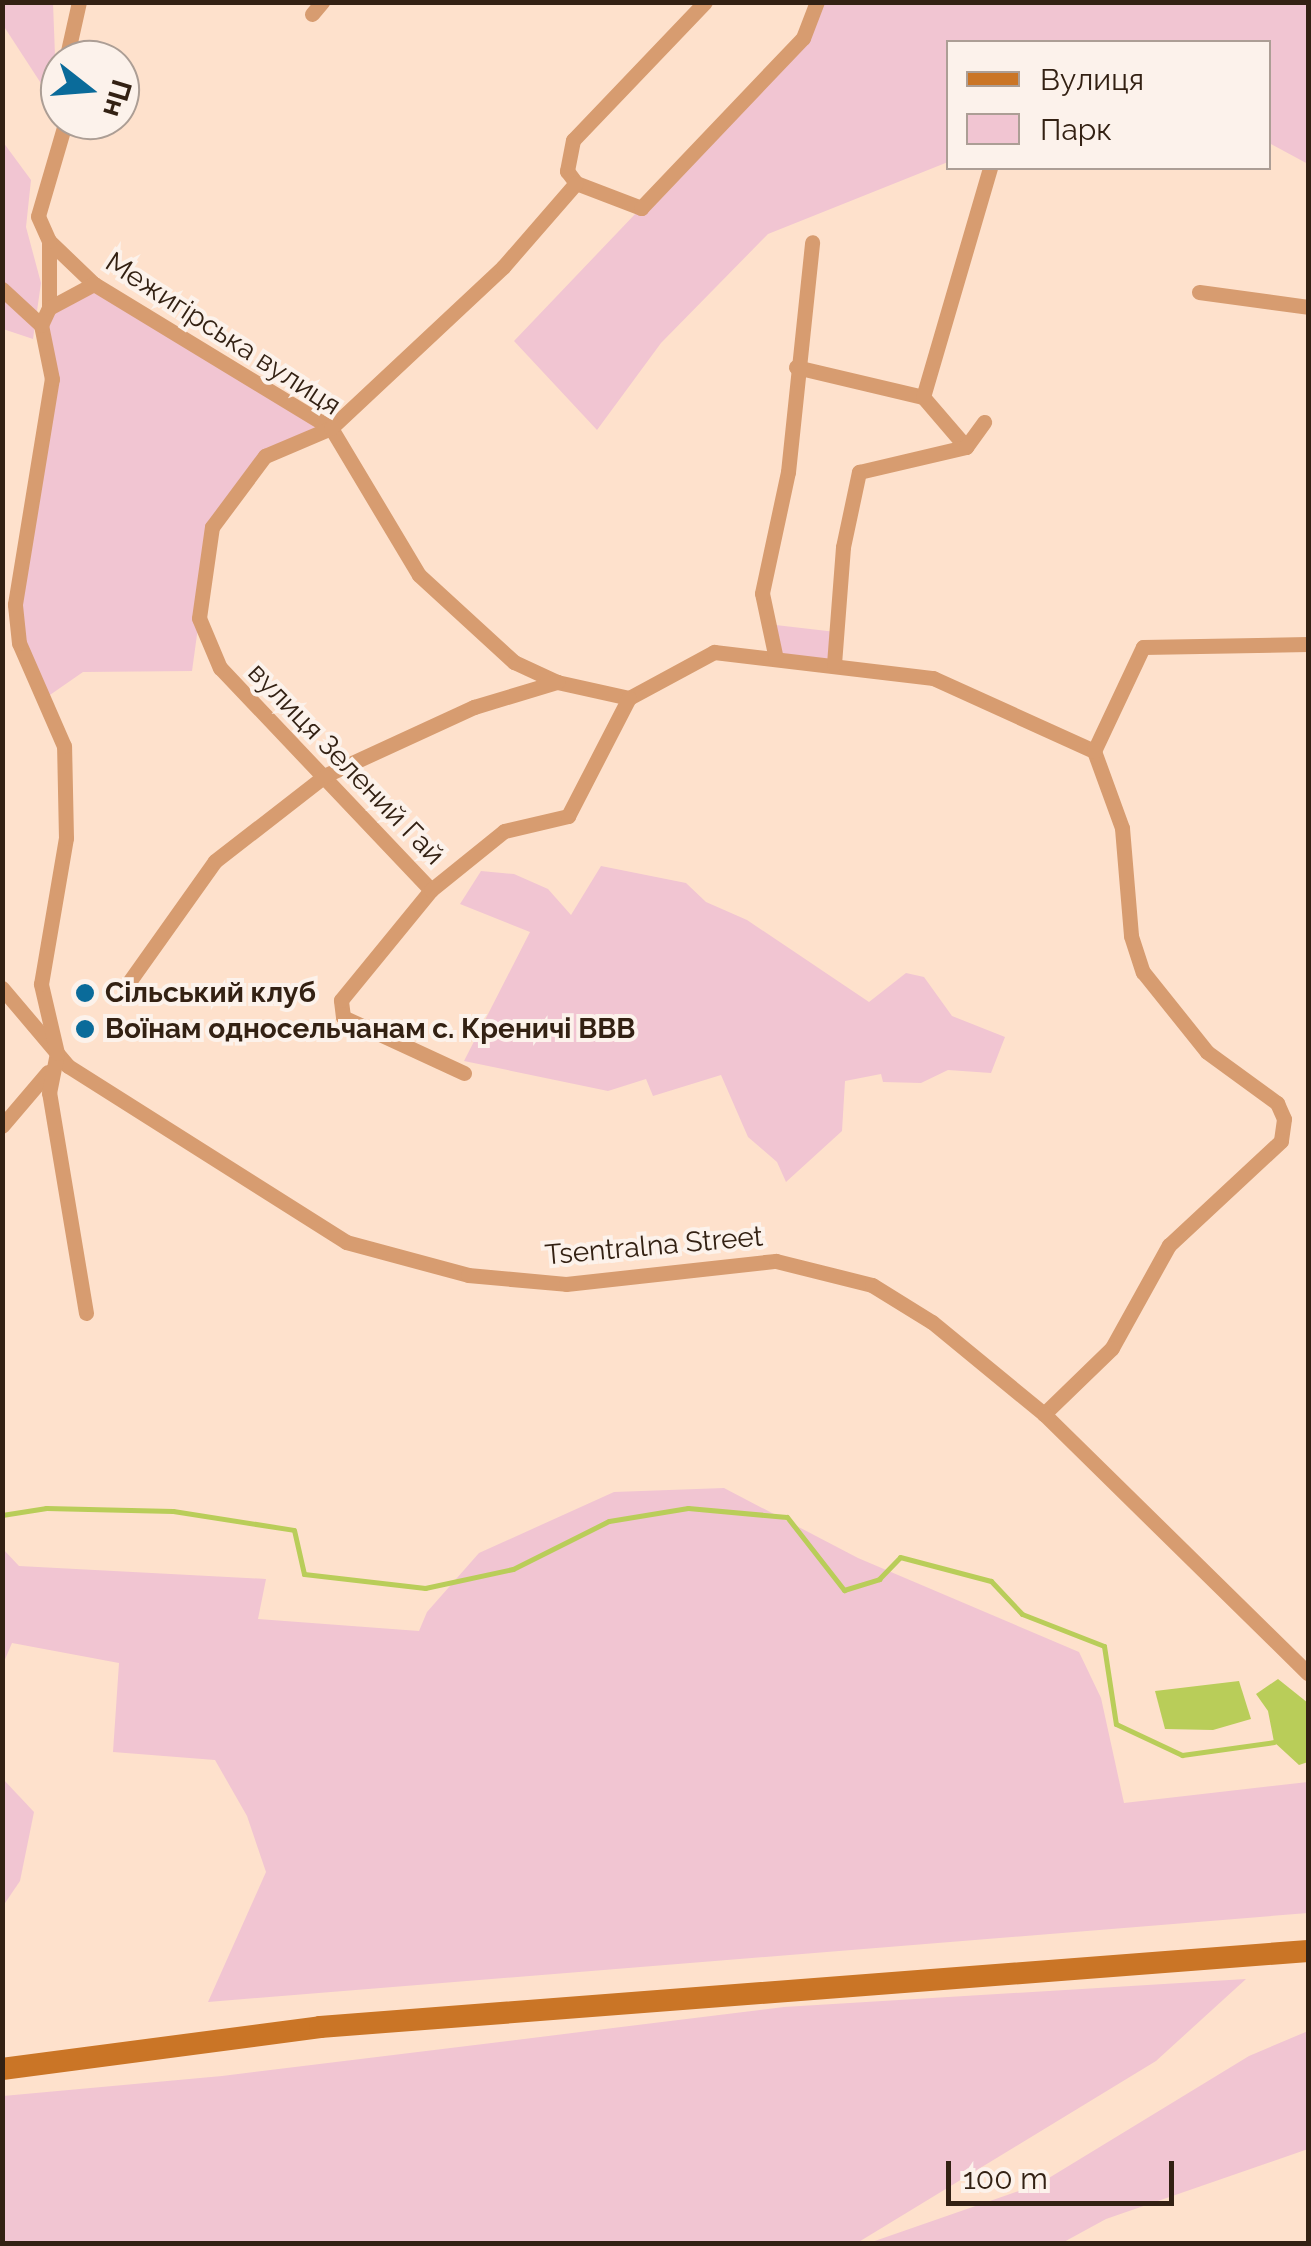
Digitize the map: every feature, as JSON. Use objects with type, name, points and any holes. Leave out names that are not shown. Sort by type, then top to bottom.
[{"type":"main road","points":[[2,2069],[320,2027],[1308,1951]]},
{"type":"street","points":[[71,40],[80,2]]},
{"type":"street","points":[[704,2],[574,140],[567,171],[576,184],[641,208],[803,38],[816,2]]},
{"type":"street","points":[[41,326],[49,308],[49,241],[38,216],[60,140]]},
{"type":"street","points":[[923,397],[989,170]]},
{"type":"street","name":"вулиця Зелений Гай","points":[[431,890],[326,775],[220,668],[199,618],[212,526],[265,456],[331,428],[504,267],[576,184]]},
{"type":"street","name":"Межигірська вулиця","points":[[49,241],[94,284],[331,428],[420,576],[514,662],[557,682],[630,698]]},
{"type":"street","points":[[776,659],[762,593],[788,472],[812,242]]},
{"type":"street","points":[[49,308],[94,284]]},
{"type":"street","points":[[2,289],[41,326],[52,379],[16,604],[19,643],[64,746],[66,838],[41,984],[57,1054],[48,1093],[86,1313]]},
{"type":"street","points":[[1198,292],[1308,308]]},
{"type":"street","points":[[796,367],[923,397],[966,447]]},
{"type":"street","points":[[834,664],[843,547],[859,472],[966,447],[984,422]]},
{"type":"street","points":[[1044,1414],[1112,1348],[1169,1245],[1281,1140],[1284,1119],[1277,1103],[1207,1052],[1143,972],[1131,936],[1122,828],[1094,750],[1143,648],[1308,644]]},
{"type":"street","points":[[464,1074],[344,1018],[341,1000],[431,890],[504,831],[568,816],[630,698],[714,652],[933,678],[1094,750]]},
{"type":"street","points":[[130,982],[215,862],[326,775],[474,707],[557,682]]},
{"type":"street","name":"Tsentralna Street","points":[[2,988],[57,1054],[346,1242],[468,1276],[566,1284],[776,1261],[834,1271],[932,1322],[1044,1414],[1308,1673]]},
{"type":"street","points":[[2,1126],[38,1091],[57,1054]]},
{"type":"green space","points":[[2,3],[53,3],[54,40],[40,40],[40,82],[3,25]]},
{"type":"green space","points":[[817,3],[1308,3],[1308,164],[1271,144],[1271,40],[946,40],[946,163],[768,234],[661,343],[597,430],[514,341],[803,38]]},
{"type":"green space","points":[[3,142],[31,180],[26,227],[41,283],[33,339],[3,329]]},
{"type":"green space","points":[[94,284],[331,428],[265,456],[212,526],[192,671],[83,672],[47,697],[19,643],[15,604],[52,379],[45,340],[49,308]]},
{"type":"green space","points":[[767,624],[836,632],[834,664],[776,659]]},
{"type":"green space","points":[[601,866],[686,883],[706,902],[747,920],[869,1002],[906,973],[924,977],[952,1016],[1005,1037],[991,1073],[948,1070],[921,1083],[883,1082],[881,1074],[845,1081],[842,1131],[786,1182],[777,1162],[748,1137],[721,1075],[653,1096],[646,1079],[608,1091],[464,1061],[530,932],[460,904],[481,871],[514,874],[548,889],[571,915]]},
{"type":"green space","points":[[724,1488],[858,1558],[1079,1652],[1101,1698],[1124,1803],[1308,1782],[1308,1913],[208,2002],[266,1872],[247,1816],[215,1760],[113,1752],[119,1663],[12,1643],[3,1664],[3,1549],[19,1566],[266,1579],[258,1619],[419,1631],[427,1612],[479,1553],[614,1492]]},
{"type":"green space","points":[[3,1779],[34,1812],[20,1881],[3,1906]]},
{"type":"green space","points":[[1246,1979],[1156,2061],[857,2243],[3,2243],[3,2096],[222,2076],[784,2007]]},
{"type":"green space","points":[[1308,2031],[1308,2149],[1106,2219],[1062,2243],[869,2243],[1039,2184],[1249,2056]]},
{"type":"shaded area","points":[[1278,1679],[1308,1703],[1308,1762],[1299,1765],[1274,1742],[1268,1711],[1256,1694]]},
{"type":"shaded area","points":[[1239,1681],[1251,1719],[1213,1730],[1165,1729],[1155,1691]]},
{"type":"waterway","points":[[2,1515],[46,1508],[173,1511],[294,1530],[304,1574],[425,1588],[513,1569],[609,1521],[688,1508],[787,1517],[844,1590],[879,1579],[900,1557],[991,1581],[1022,1614],[1104,1646],[1116,1724],[1182,1755],[1274,1742]]},
{"type":"place","name":"Сільський клуб","points":[[85,993]]},
{"type":"place","name":"Воїнам односельчанам с. Креничі ВВВ","points":[[85,1029]]}]
